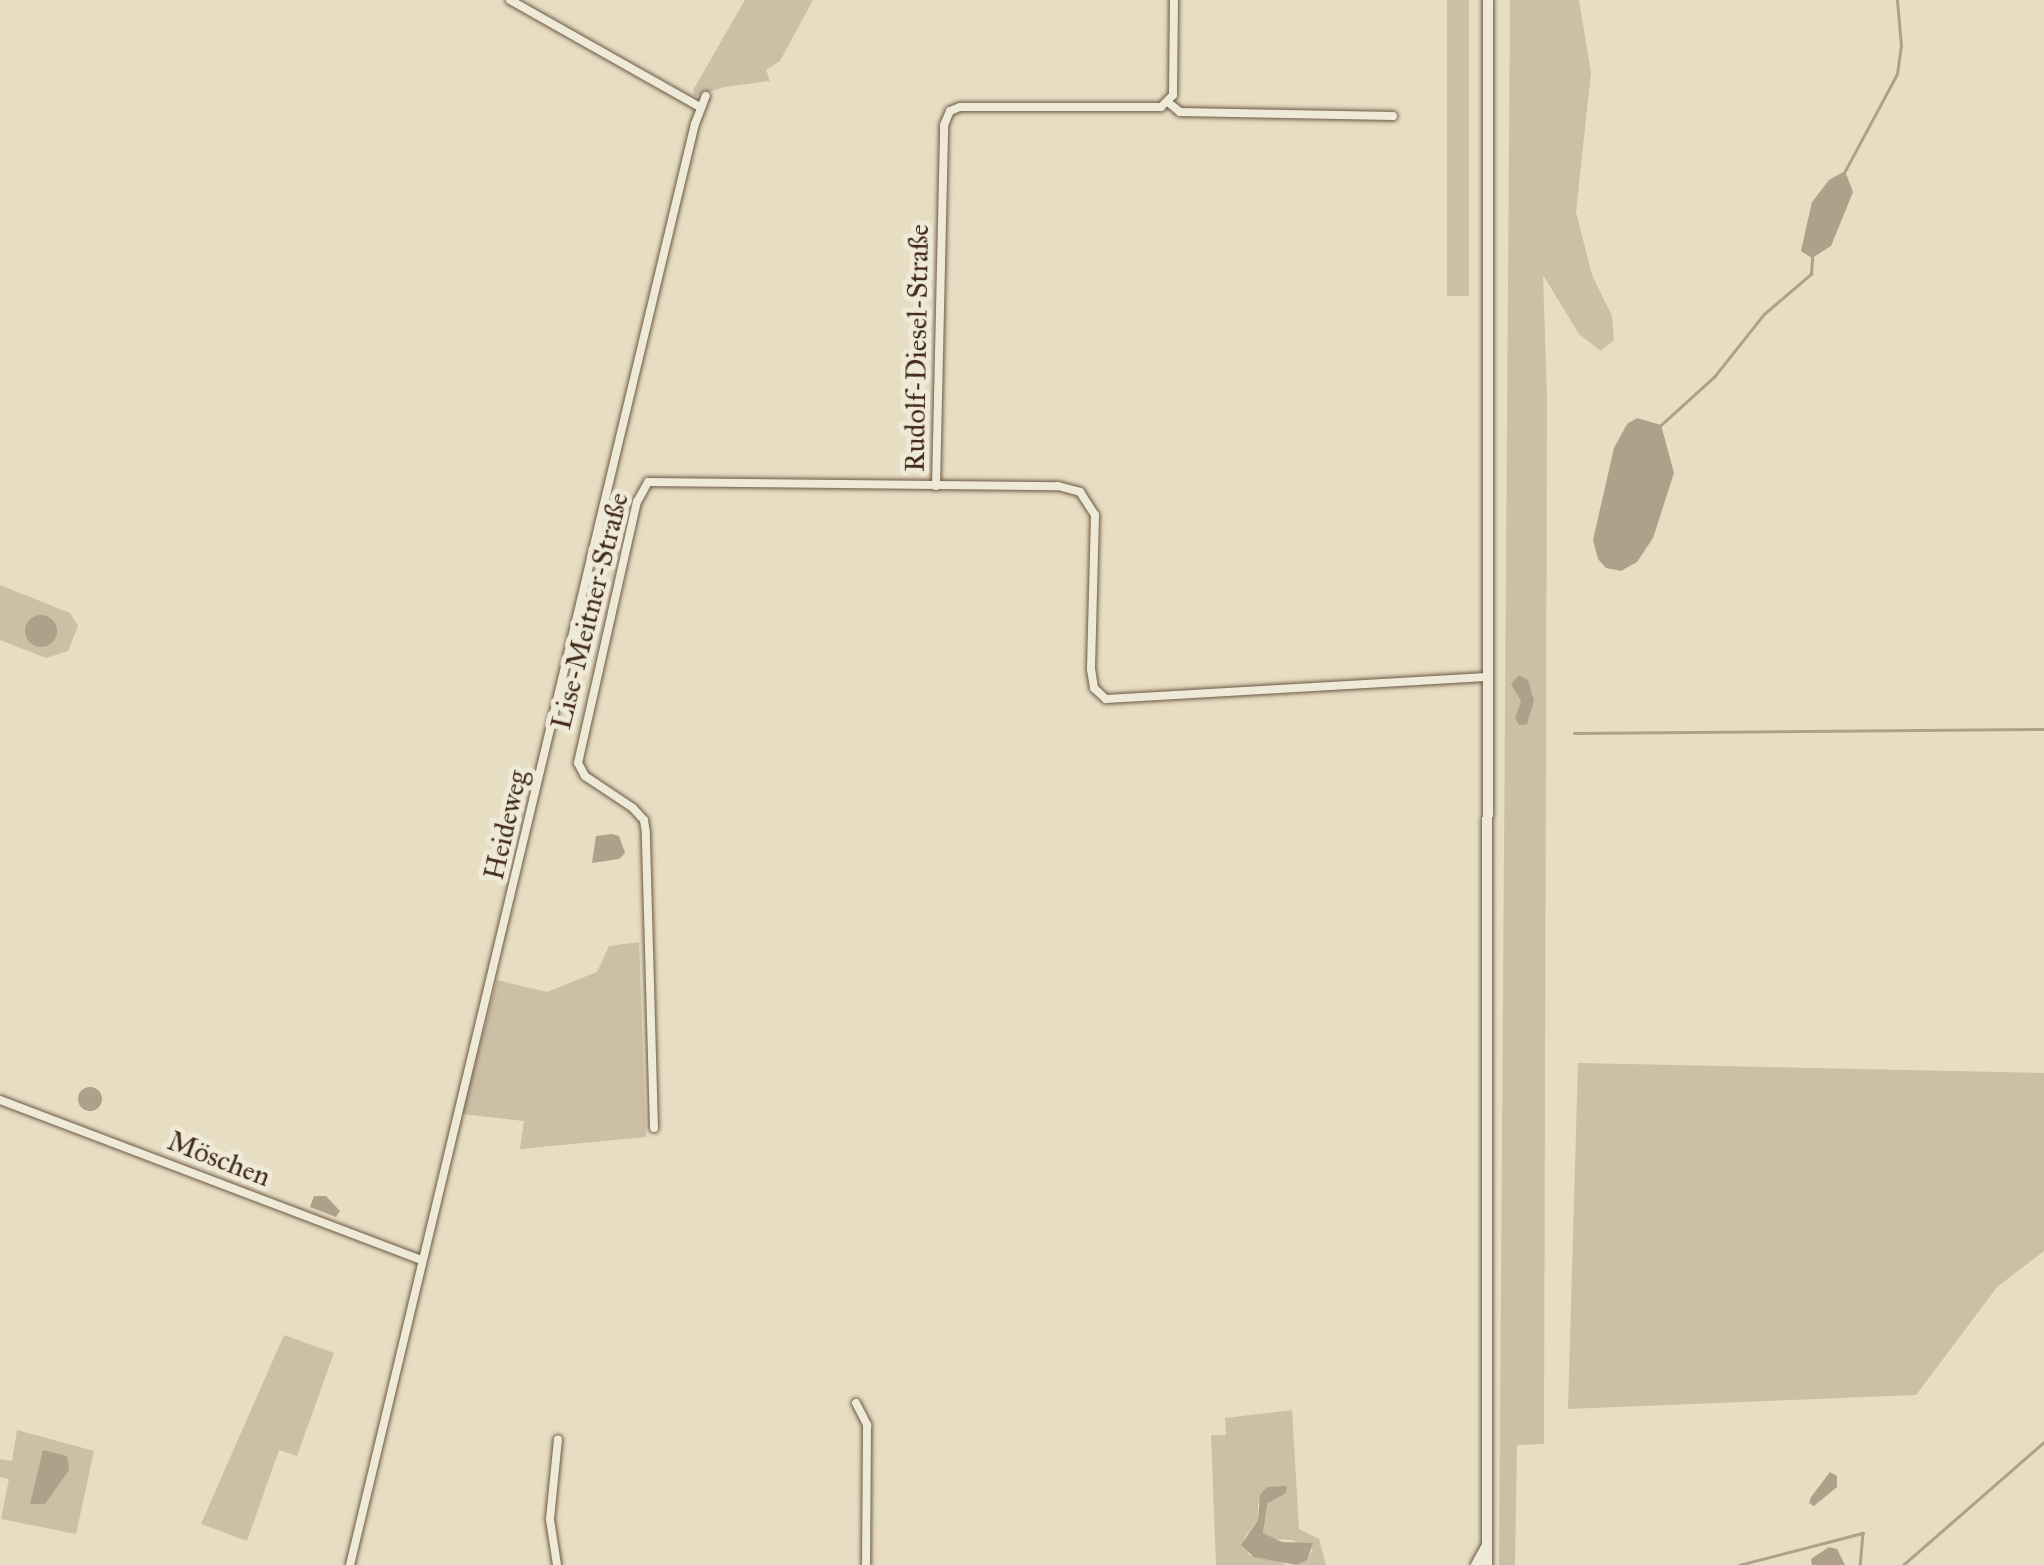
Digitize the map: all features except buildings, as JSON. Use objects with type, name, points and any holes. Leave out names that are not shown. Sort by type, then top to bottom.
[{"type":"main road","points":[[1487,1565],[1488,0]]},
{"type":"main road","points":[[1476,1565],[1487,1546]]},
{"type":"street","points":[[510,0],[700,107]]},
{"type":"street","points":[[1169,103],[1174,86],[1174,0]]},
{"type":"street","name":"Heideweg","points":[[350,1565],[700,107],[706,96]]},
{"type":"street","name":"Rudolf-Diesel-Straße","points":[[1393,116],[1180,112],[1169,103],[1161,107],[960,106],[950,112],[944,125],[936,486],[1058,486],[1086,498],[1095,515],[1092,677],[1094,688],[1106,700],[1486,677]]},
{"type":"street","name":"Lise-Meitner-Straße","points":[[654,1128],[644,820],[584,776],[578,763],[639,493],[656,480],[936,486]]},
{"type":"street","name":"Möschen","points":[[0,1100],[422,1260]]},
{"type":"street","points":[[856,1404],[866,1425],[866,1565]]},
{"type":"street","points":[[557,1565],[550,1519],[558,1439]]},
{"type":"shaded area","points":[[745,0],[813,0],[780,61],[766,70],[770,81],[724,87],[694,97],[693,90]]},
{"type":"shaded area","points":[[1447,0],[1469,0],[1469,296],[1447,296]]},
{"type":"shaded area","points":[[1510,0],[1579,0],[1591,72],[1576,212],[1592,275],[1612,316],[1614,340],[1601,351],[1579,334],[1543,275],[1547,398],[1544,1444],[1517,1445],[1515,1565],[1499,1565]]},
{"type":"shaded area","points":[[1845,171],[1853,192],[1831,246],[1812,258],[1801,251],[1812,202],[1829,180]]},
{"type":"shaded area","points":[[1637,418],[1661,425],[1674,473],[1653,538],[1637,562],[1621,571],[1606,568],[1598,559],[1593,540],[1614,448],[1627,424]]},
{"type":"shaded area","points":[[0,585],[70,613],[78,626],[68,651],[46,658],[0,640]]},
{"type":"shaded area","points":[[41,615],[52,620],[57,631],[52,642],[41,647],[30,642],[25,631],[30,620]]},
{"type":"shaded area","points":[[1519,675],[1528,680],[1534,701],[1527,724],[1519,725],[1515,718],[1521,701],[1511,684]]},
{"type":"shaded area","points":[[596,836],[619,836],[625,853],[619,859],[592,863]]},
{"type":"shaded area","points":[[639,942],[646,1137],[520,1149],[524,1121],[462,1114],[497,980],[547,992],[597,972],[609,946]]},
{"type":"shaded area","points":[[1578,1063],[2044,1073],[2044,1251],[1997,1287],[1916,1395],[1568,1409]]},
{"type":"shaded area","points":[[90,1087],[99,1090],[99,1108],[90,1111],[81,1108],[78,1099],[81,1090]]},
{"type":"shaded area","points":[[314,1196],[326,1196],[340,1211],[336,1217],[310,1207]]},
{"type":"shaded area","points":[[284,1335],[334,1353],[297,1456],[279,1450],[247,1541],[201,1524]]},
{"type":"shaded area","points":[[1292,1410],[1299,1529],[1319,1539],[1326,1565],[1296,1565],[1307,1559],[1313,1549],[1292,1540],[1269,1539],[1263,1533],[1269,1501],[1287,1490],[1258,1503],[1258,1520],[1244,1538],[1249,1555],[1279,1559],[1285,1565],[1216,1565],[1211,1435],[1226,1435],[1225,1418]]},
{"type":"shaded area","points":[[17,1430],[94,1451],[76,1534],[1,1519],[9,1479],[0,1477],[0,1459],[12,1461]]},
{"type":"shaded area","points":[[43,1450],[67,1456],[69,1470],[45,1504],[30,1504]]},
{"type":"shaded area","points":[[1830,1472],[1837,1476],[1837,1487],[1814,1506],[1809,1503],[1811,1497]]},
{"type":"shaded area","points":[[1287,1486],[1286,1493],[1268,1503],[1263,1533],[1282,1542],[1313,1543],[1307,1560],[1296,1565],[1254,1557],[1241,1545],[1258,1520],[1260,1495],[1267,1487]]},
{"type":"shaded area","points":[[1829,1547],[1837,1549],[1845,1565],[1812,1565],[1811,1559]]},
{"type":"waterway","points":[[1845,171],[1897,74],[1901,46],[1897,0]]},
{"type":"waterway","points":[[1661,425],[1714,377],[1764,314],[1811,274],[1812,258]]},
{"type":"waterway","points":[[1574,733],[2044,729]]},
{"type":"waterway","points":[[1903,1565],[2044,1442]]},
{"type":"waterway","points":[[1739,1565],[1863,1533],[1860,1565]]}]
